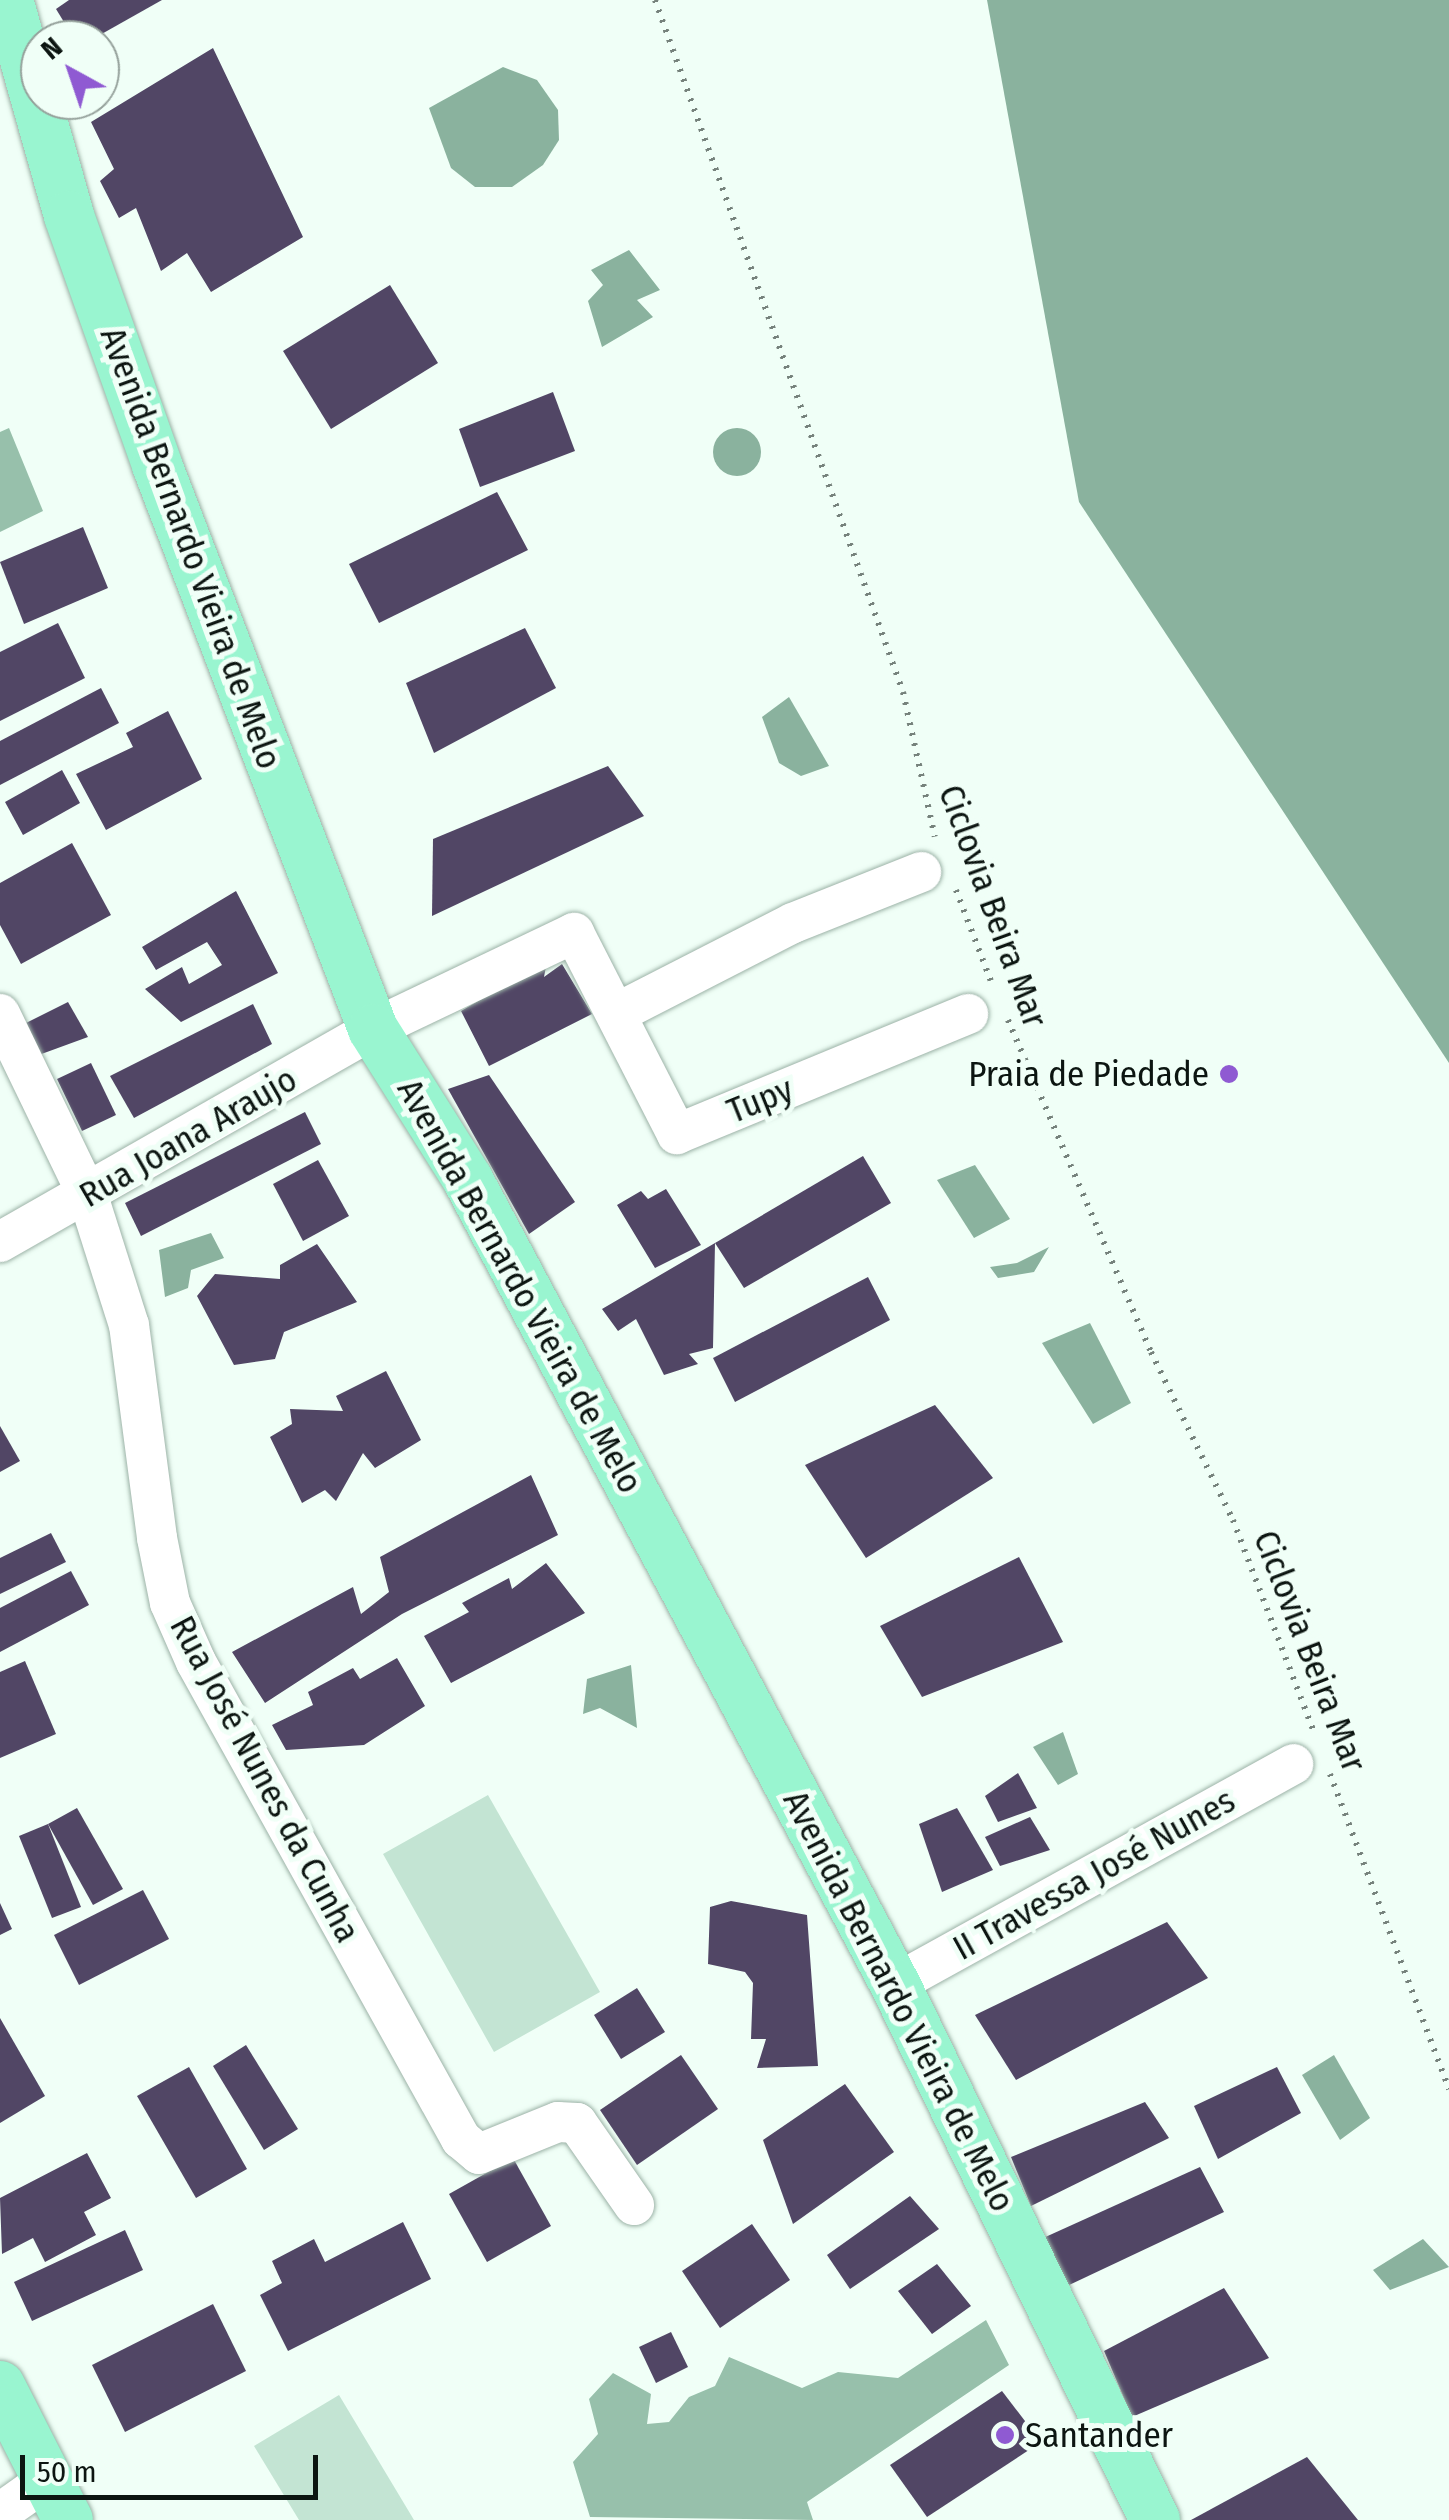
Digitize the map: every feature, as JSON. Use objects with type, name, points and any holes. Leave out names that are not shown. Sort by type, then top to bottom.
[{"type":"main road","name":"Avenida Bernardo Vieira de Melo","points":[[8,0],[69,216],[157,466],[374,1029],[477,1196],[895,1984],[1155,2520]]},
{"type":"main road","points":[[0,2386],[58,2500]]},
{"type":"street","points":[[619,1012],[793,924],[937,866]]},
{"type":"street","name":"Tupy","points":[[374,1029],[574,933],[619,1012],[677,1134],[990,1008]]},
{"type":"street","name":"Rua José Nunes da Cunha","points":[[0,1014],[88,1196],[129,1325],[170,1603],[196,1662],[461,2139],[479,2154],[558,2122],[577,2123],[634,2205]]},
{"type":"street","name":"Rua Joana Araujo","points":[[0,1242],[88,1196],[374,1029]]},
{"type":"street","name":"II Travessa José Nunes","points":[[895,1984],[1313,1758]]},
{"type":"street","points":[[0,2513],[58,2500]]},
{"type":"path","name":"Ciclovia Beira Mar","points":[[655,0],[903,692],[937,866],[990,1008],[1233,1520],[1313,1758],[1449,2089]]},
{"type":"shaded area","points":[[987,0],[1449,0],[1449,1063],[1079,502]]},
{"type":"shaded area","points":[[503,67],[537,80],[558,110],[559,140],[543,165],[512,187],[475,187],[451,168],[429,108]]},
{"type":"shaded area","points":[[629,250],[660,290],[637,300],[653,317],[602,347],[588,301],[603,285],[591,270]]},
{"type":"shaded area","points":[[9,428],[43,511],[0,532],[0,432]]},
{"type":"shaded area","points":[[737,428],[754,435],[761,452],[754,469],[737,476],[720,469],[713,452],[720,435]]},
{"type":"shaded area","points":[[789,697],[829,766],[801,776],[779,763],[762,717]]},
{"type":"shaded area","points":[[975,1165],[1010,1219],[974,1238],[937,1180]]},
{"type":"shaded area","points":[[211,1233],[224,1258],[191,1270],[188,1288],[165,1297],[159,1250]]},
{"type":"shaded area","points":[[1049,1247],[1034,1272],[998,1278],[990,1267],[1017,1263]]},
{"type":"shaded area","points":[[1090,1323],[1131,1403],[1093,1424],[1042,1343]]},
{"type":"shaded area","points":[[631,1665],[637,1728],[600,1708],[583,1714],[587,1679]]},
{"type":"shaded area","points":[[1063,1732],[1078,1774],[1058,1785],[1033,1747]]},
{"type":"shaded area","points":[[488,1795],[600,1992],[494,2052],[383,1854]]},
{"type":"shaded area","points":[[1334,2055],[1370,2118],[1340,2140],[1302,2075]]},
{"type":"shaded area","points":[[1423,2239],[1449,2267],[1390,2290],[1373,2270]]},
{"type":"shaded area","points":[[986,2320],[1009,2365],[807,2502],[813,2520],[590,2517],[573,2462],[598,2434],[589,2399],[613,2373],[651,2394],[647,2424],[669,2422],[689,2397],[715,2386],[729,2357],[802,2388],[838,2372],[898,2378]]},
{"type":"shaded area","points":[[339,2395],[414,2520],[299,2520],[254,2446]]},
{"type":"building","points":[[69,0],[162,0],[120,24],[120,20],[63,20],[56,9]]},
{"type":"building","points":[[213,48],[303,237],[211,292],[187,253],[161,271],[136,208],[119,218],[100,181],[114,169],[91,122],[120,120],[120,104]]},
{"type":"building","points":[[390,285],[438,363],[331,429],[283,351]]},
{"type":"building","points":[[553,392],[575,451],[480,487],[459,429]]},
{"type":"building","points":[[497,492],[528,550],[379,623],[349,564]]},
{"type":"building","points":[[83,527],[108,588],[24,624],[0,562]]},
{"type":"building","points":[[58,623],[85,678],[0,721],[0,652]]},
{"type":"building","points":[[525,628],[556,688],[434,753],[406,683]]},
{"type":"building","points":[[101,688],[119,723],[0,785],[0,741]]},
{"type":"building","points":[[168,711],[202,779],[106,830],[76,774],[133,747],[126,733]]},
{"type":"building","points":[[608,766],[644,816],[432,916],[433,839]]},
{"type":"building","points":[[62,770],[80,803],[23,835],[5,802]]},
{"type":"building","points":[[72,843],[111,915],[21,964],[0,925],[0,883]]},
{"type":"building","points":[[236,891],[278,973],[181,1022],[145,989],[182,967],[189,984],[222,965],[207,942],[156,970],[142,947]]},
{"type":"building","points":[[547,961],[544,977],[562,964],[592,1014],[489,1066],[461,1011]]},
{"type":"building","points":[[68,1002],[88,1037],[36,1056],[18,1027]]},
{"type":"building","points":[[253,1004],[272,1044],[134,1118],[110,1076]]},
{"type":"building","points":[[91,1063],[116,1115],[82,1131],[57,1079]]},
{"type":"building","points":[[489,1075],[575,1202],[529,1234],[448,1089]]},
{"type":"building","points":[[305,1112],[321,1144],[141,1236],[125,1203]]},
{"type":"building","points":[[863,1156],[891,1203],[744,1288],[715,1243]]},
{"type":"building","points":[[318,1160],[349,1216],[303,1241],[273,1184]]},
{"type":"building","points":[[666,1189],[701,1245],[655,1268],[617,1205],[641,1191],[648,1199]]},
{"type":"building","points":[[715,1243],[713,1348],[689,1354],[698,1364],[664,1375],[636,1319],[618,1331],[602,1309]]},
{"type":"building","points":[[317,1244],[357,1302],[284,1332],[275,1359],[234,1365],[197,1296],[215,1274],[280,1279],[280,1265]]},
{"type":"building","points":[[868,1277],[890,1320],[735,1402],[713,1358]]},
{"type":"building","points":[[386,1371],[421,1440],[375,1468],[363,1453],[336,1501],[325,1490],[302,1503],[270,1437],[292,1424],[290,1409],[343,1411],[336,1396]]},
{"type":"building","points":[[935,1405],[993,1478],[866,1558],[805,1465]]},
{"type":"building","points":[[0,1426],[20,1461],[0,1472]]},
{"type":"building","points":[[531,1475],[558,1535],[402,1614],[265,1703],[232,1652],[353,1587],[361,1614],[389,1592],[380,1557]]},
{"type":"building","points":[[51,1533],[66,1562],[0,1594],[0,1558]]},
{"type":"building","points":[[1019,1557],[1063,1642],[922,1697],[880,1626]]},
{"type":"building","points":[[546,1563],[585,1613],[451,1683],[424,1636],[469,1612],[462,1603],[509,1578],[512,1589]]},
{"type":"building","points":[[71,1571],[89,1605],[0,1652],[0,1608]]},
{"type":"building","points":[[397,1658],[425,1706],[364,1745],[286,1750],[272,1725],[313,1705],[308,1692],[353,1668],[360,1679]]},
{"type":"building","points":[[25,1661],[56,1734],[0,1758],[0,1672]]},
{"type":"building","points":[[1018,1773],[1037,1808],[998,1822],[985,1796]]},
{"type":"building","points":[[77,1808],[123,1889],[93,1905],[48,1824]]},
{"type":"building","points":[[957,1808],[993,1870],[942,1892],[919,1824]]},
{"type":"building","points":[[1030,1817],[1050,1850],[1000,1866],[985,1837]]},
{"type":"building","points":[[48,1824],[81,1907],[52,1918],[19,1836]]},
{"type":"building","points":[[143,1890],[169,1939],[79,1985],[54,1935]]},
{"type":"building","points":[[731,1901],[807,1915],[818,2066],[757,2068],[766,2039],[751,2039],[753,1983],[745,1972],[708,1964],[710,1907]]},
{"type":"building","points":[[0,1903],[12,1929],[0,1935]]},
{"type":"building","points":[[1167,1922],[1208,1978],[1016,2080],[975,2015]]},
{"type":"building","points":[[637,1988],[665,2032],[621,2059],[594,2015]]},
{"type":"building","points":[[0,2018],[45,2096],[0,2123]]},
{"type":"building","points":[[246,2045],[298,2129],[264,2150],[213,2066]]},
{"type":"building","points":[[681,2055],[718,2109],[637,2165],[600,2110]]},
{"type":"building","points":[[189,2067],[247,2169],[196,2198],[137,2096]]},
{"type":"building","points":[[1277,2067],[1301,2113],[1218,2159],[1194,2106]]},
{"type":"building","points":[[845,2084],[894,2152],[793,2224],[763,2140]]},
{"type":"building","points":[[1145,2102],[1169,2138],[1031,2206],[1011,2157]]},
{"type":"building","points":[[87,2153],[111,2198],[84,2212],[96,2235],[45,2262],[33,2238],[2,2254],[0,2198]]},
{"type":"building","points":[[513,2158],[551,2226],[487,2262],[449,2194]]},
{"type":"building","points":[[1200,2167],[1224,2212],[1067,2286],[1041,2239]]},
{"type":"building","points":[[910,2196],[939,2229],[850,2289],[827,2255]]},
{"type":"building","points":[[403,2222],[431,2279],[288,2351],[260,2295],[282,2283],[272,2261],[314,2239],[325,2262]]},
{"type":"building","points":[[752,2224],[790,2280],[720,2328],[682,2271]]},
{"type":"building","points":[[125,2230],[143,2270],[32,2321],[14,2282]]},
{"type":"building","points":[[937,2264],[971,2306],[932,2334],[898,2291]]},
{"type":"building","points":[[1224,2288],[1269,2358],[1132,2417],[1104,2351]]},
{"type":"building","points":[[213,2304],[246,2371],[125,2432],[92,2365]]},
{"type":"building","points":[[671,2332],[688,2367],[656,2383],[639,2347]]},
{"type":"building","points":[[1002,2391],[1041,2442],[927,2517],[890,2465]]},
{"type":"building","points":[[1307,2457],[1358,2520],[1191,2520]]},
{"type":"place","name":"Praia de Piedade","points":[[1229,1074]]},
{"type":"place","name":"Santander","points":[[1005,2435]]}]
